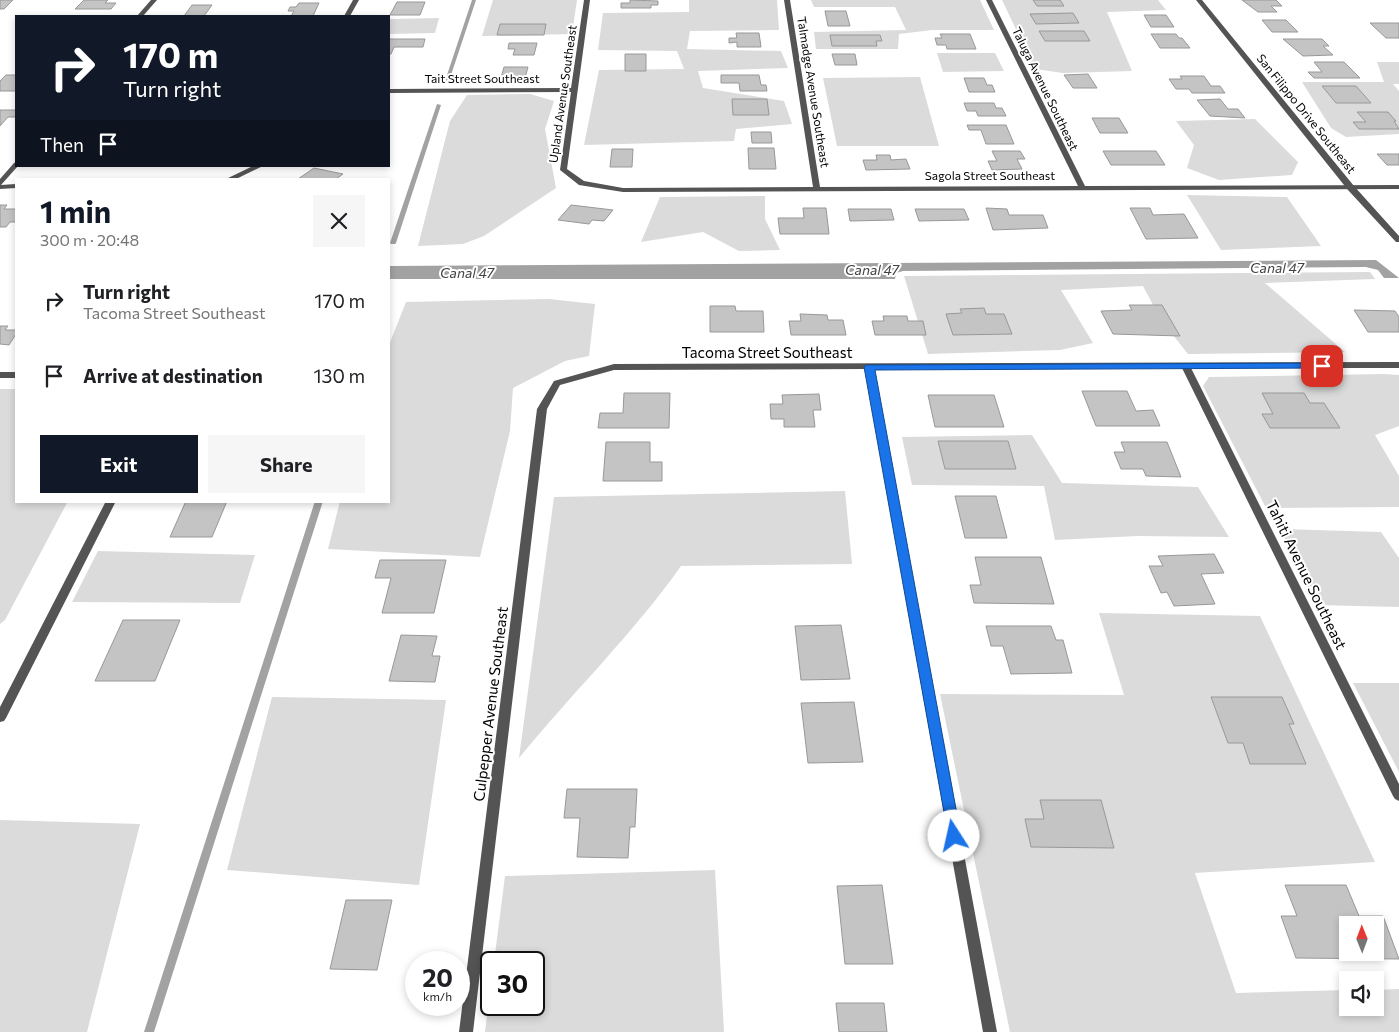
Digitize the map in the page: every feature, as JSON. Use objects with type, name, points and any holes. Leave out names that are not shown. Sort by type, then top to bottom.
[{"type":"street","points":[[141,15],[154,0]]},
{"type":"street","points":[[348,15],[356,0]]},
{"type":"street","name":"Upland Avenue Southeast","points":[[582,183],[563,170],[587,0]]},
{"type":"street","name":"Talmadge Avenue Southeast","points":[[787,0],[817,188]]},
{"type":"street","name":"Taluga Avenue Southeast","points":[[989,0],[1082,187]]},
{"type":"street","name":"San Filippo Drive Southeast","points":[[1199,0],[1351,188],[1399,240]]},
{"type":"street","name":"Tait Street Southeast","points":[[390,91],[574,90]]},
{"type":"street","points":[[0,185],[15,165]]},
{"type":"street","points":[[232,178],[243,175],[258,167]]},
{"type":"street","name":"Sagola Street Southeast","points":[[582,183],[623,190],[1399,187]]},
{"type":"street","points":[[0,185],[15,186]]},
{"type":"street","name":"Tacoma Street Southeast","points":[[556,384],[614,367],[1399,365]]},
{"type":"street","points":[[869,367],[990,1032]]},
{"type":"street","name":"Tahiti Avenue Southeast","points":[[1186,367],[1399,796]]},
{"type":"street","points":[[0,375],[15,375]]},
{"type":"street","name":"Culpepper Avenue Southeast","points":[[466,1032],[542,409],[556,384]]},
{"type":"street","points":[[0,718],[110,503]]},
{"type":"shaded area","points":[[493,0],[577,0],[572,34],[482,36]]},
{"type":"shaded area","points":[[689,0],[777,0],[779,30],[690,31],[687,49],[781,51],[788,68],[698,71],[703,88],[784,101],[792,124],[736,129],[734,141],[584,145],[599,70],[684,69],[677,51],[598,50],[603,13],[689,12]]},
{"type":"shaded area","points":[[811,0],[980,0],[994,30],[932,30],[899,34],[898,49],[816,49],[814,32],[906,30],[895,7],[814,7]]},
{"type":"shaded area","points":[[1002,0],[1158,0],[1166,10],[1107,12],[1132,71],[1063,73],[1035,69]]},
{"type":"shaded area","points":[[439,18],[435,33],[390,34],[390,19]]},
{"type":"shaded area","points":[[937,53],[995,53],[1004,71],[943,72]]},
{"type":"shaded area","points":[[1377,62],[1399,62],[1399,84],[1393,84],[1399,91],[1399,134],[1346,137],[1331,128],[1302,82],[1384,82]]},
{"type":"shaded area","points":[[920,77],[939,146],[837,146],[823,78]]},
{"type":"shaded area","points":[[530,94],[554,101],[545,129],[556,188],[484,236],[463,244],[418,246],[450,121],[467,95]]},
{"type":"shaded area","points":[[1255,119],[1298,162],[1292,175],[1219,180],[1187,168],[1194,145],[1176,121]]},
{"type":"shaded area","points":[[1187,195],[1287,197],[1321,246],[1221,250]]},
{"type":"shaded area","points":[[765,196],[765,219],[780,250],[739,251],[703,232],[641,242],[660,197]]},
{"type":"shaded area","points":[[1370,272],[1375,279],[1265,283],[1345,352],[1188,354],[1161,320],[1143,286],[1061,290],[1093,343],[1060,350],[928,354],[904,276]]},
{"type":"shaded area","points":[[549,299],[595,304],[589,356],[565,361],[513,388],[510,431],[480,557],[328,549],[340,503],[390,503],[390,342],[406,302]]},
{"type":"shaded area","points":[[1399,375],[1399,426],[1375,435],[1399,476],[1399,507],[1266,508],[1203,386],[1209,377]]},
{"type":"shaded area","points":[[0,389],[15,389],[15,503],[67,503],[5,620],[0,624]]},
{"type":"shaded area","points":[[1032,435],[1062,483],[1198,487],[1229,537],[1138,536],[1055,540],[1044,486],[912,485],[902,437]]},
{"type":"shaded area","points":[[845,491],[852,564],[681,566],[643,616],[519,758],[554,497]]},
{"type":"shaded area","points":[[1280,529],[1381,532],[1399,558],[1399,607],[1316,605]]},
{"type":"shaded area","points":[[98,551],[255,555],[240,603],[72,602]]},
{"type":"shaded area","points":[[1099,613],[1260,616],[1375,862],[1195,873],[1236,993],[1339,990],[1339,1016],[1384,1016],[1384,990],[1399,989],[1399,1032],[1010,1032],[940,694],[1124,695]]},
{"type":"shaded area","points":[[1353,683],[1399,683],[1399,772]]},
{"type":"shaded area","points":[[272,697],[446,700],[419,885],[227,870]]},
{"type":"shaded area","points":[[0,820],[140,824],[87,1032],[0,1032]]},
{"type":"shaded area","points":[[715,870],[724,1032],[485,1032],[487,1016],[545,1016],[545,951],[495,951],[505,876]]},
{"type":"water","name":"Canal 47","points":[[1376,260],[1399,278],[1384,278],[1378,270],[1366,267],[903,271],[896,273],[895,279],[390,279],[390,266]]},
{"type":"building","points":[[0,0],[13,0],[4,9],[0,9]]},
{"type":"building","points":[[84,0],[108,0],[105,3],[116,3],[111,9],[75,9]]},
{"type":"building","points":[[630,0],[658,1],[658,5],[651,5],[651,8],[621,8],[621,3],[630,3]]},
{"type":"building","points":[[1033,0],[1060,0],[1064,6],[1037,6]]},
{"type":"building","points":[[1242,0],[1276,0],[1282,6],[1271,6],[1277,12],[1258,12]]},
{"type":"building","points":[[397,2],[425,2],[420,15],[390,15]]},
{"type":"building","points":[[299,3],[319,3],[313,15],[292,15],[294,11],[288,11],[290,7],[296,7]]},
{"type":"building","points":[[192,5],[212,5],[205,15],[185,15]]},
{"type":"building","points":[[825,11],[846,11],[850,26],[828,26]]},
{"type":"building","points":[[1073,13],[1079,23],[1036,24],[1030,14]]},
{"type":"building","points":[[1144,15],[1166,15],[1174,27],[1151,27]]},
{"type":"building","points":[[1262,20],[1286,20],[1298,32],[1272,32]]},
{"type":"building","points":[[1370,23],[1399,23],[1399,38],[1386,38]]},
{"type":"building","points":[[500,24],[546,24],[544,35],[497,35]]},
{"type":"building","points":[[1039,31],[1084,31],[1090,41],[1045,41]]},
{"type":"building","points":[[736,33],[759,33],[761,47],[737,47],[737,42],[729,43],[729,38],[737,38]]},
{"type":"building","points":[[940,34],[970,34],[976,49],[947,49],[946,45],[937,45],[935,38],[942,38]]},
{"type":"building","points":[[1151,34],[1176,34],[1190,48],[1160,48]]},
{"type":"building","points":[[830,35],[880,35],[882,41],[876,41],[877,46],[832,46]]},
{"type":"building","points":[[390,39],[425,39],[423,47],[394,47],[391,54]]},
{"type":"building","points":[[1283,39],[1322,39],[1329,46],[1323,46],[1333,55],[1303,56]]},
{"type":"building","points":[[509,43],[537,43],[534,55],[513,55],[515,49],[508,49]]},
{"type":"building","points":[[625,54],[646,54],[646,71],[625,71]]},
{"type":"building","points":[[832,54],[855,54],[857,65],[835,65]]},
{"type":"building","points":[[1314,62],[1344,62],[1360,78],[1314,78],[1308,72],[1322,72]]},
{"type":"building","points":[[504,67],[528,67],[525,78],[501,78]]},
{"type":"building","points":[[1088,74],[1097,88],[1073,88],[1064,75]]},
{"type":"building","points":[[6,75],[15,75],[15,91],[0,91],[0,81]]},
{"type":"building","points":[[721,75],[759,75],[761,85],[766,85],[767,91],[740,91],[739,83],[721,83]]},
{"type":"building","points":[[1180,76],[1204,76],[1211,86],[1220,86],[1225,93],[1192,93],[1189,89],[1176,89],[1169,79],[1182,79]]},
{"type":"building","points":[[964,78],[984,78],[987,85],[992,85],[995,92],[969,92]]},
{"type":"building","points":[[1322,86],[1356,86],[1371,103],[1336,103]]},
{"type":"building","points":[[732,99],[767,99],[769,115],[733,115]]},
{"type":"building","points":[[1220,99],[1228,109],[1238,109],[1245,118],[1210,116],[1197,100]]},
{"type":"building","points":[[964,103],[994,103],[996,108],[1002,108],[1006,116],[978,116],[976,111],[967,111]]},
{"type":"building","points":[[0,110],[15,110],[15,117],[8,117],[0,126]]},
{"type":"building","points":[[1357,112],[1388,112],[1396,121],[1394,121],[1399,129],[1359,129],[1353,122],[1366,122]]},
{"type":"building","points":[[1092,118],[1119,118],[1128,133],[1100,133]]},
{"type":"building","points":[[967,125],[1006,125],[1014,144],[986,144],[981,130],[969,130]]},
{"type":"building","points":[[751,132],[771,132],[772,143],[752,143]]},
{"type":"building","points":[[748,148],[774,148],[776,169],[749,169]]},
{"type":"building","points":[[612,149],[633,149],[632,167],[610,167]]},
{"type":"building","points":[[992,151],[1020,151],[1025,159],[1017,159],[1022,169],[992,170],[988,161],[997,161]]},
{"type":"building","points":[[1103,151],[1156,151],[1165,165],[1111,165]]},
{"type":"building","points":[[1377,154],[1399,154],[1399,165],[1387,165]]},
{"type":"building","points":[[876,155],[890,155],[891,160],[906,159],[910,169],[866,170],[863,160],[877,160]]},
{"type":"building","points":[[314,168],[343,174],[337,178],[299,178]]},
{"type":"building","points":[[0,205],[7,205],[4,209],[15,209],[15,222],[10,222],[6,227],[0,227]]},
{"type":"building","points":[[571,205],[613,210],[604,221],[592,220],[589,224],[558,220]]},
{"type":"building","points":[[803,208],[826,208],[829,234],[780,234],[778,218],[804,218]]},
{"type":"building","points":[[986,208],[1007,209],[1009,215],[1043,215],[1048,228],[993,230]]},
{"type":"building","points":[[1130,208],[1150,208],[1153,215],[1184,214],[1198,238],[1146,239]]},
{"type":"building","points":[[848,209],[891,209],[894,220],[850,221]]},
{"type":"building","points":[[915,209],[964,209],[969,220],[919,221]]},
{"type":"building","points":[[1129,305],[1162,305],[1180,336],[1113,334],[1101,311],[1132,310]]},
{"type":"building","points":[[710,306],[735,306],[736,311],[763,311],[764,332],[710,332]]},
{"type":"building","points":[[984,308],[986,314],[1004,314],[1012,334],[953,335],[946,314],[962,313],[960,309]]},
{"type":"building","points":[[1354,310],[1395,311],[1399,317],[1399,332],[1368,332]]},
{"type":"building","points":[[800,314],[827,315],[828,320],[843,320],[846,335],[791,335],[789,321],[801,321]]},
{"type":"building","points":[[883,316],[907,316],[908,321],[923,321],[926,335],[875,335],[872,321],[884,321]]},
{"type":"building","points":[[0,326],[8,326],[5,330],[15,330],[15,336],[9,345],[0,344]]},
{"type":"building","points":[[1082,391],[1127,391],[1136,411],[1153,410],[1160,426],[1096,426]]},
{"type":"building","points":[[624,393],[670,393],[669,428],[598,428],[600,413],[623,413]]},
{"type":"building","points":[[1262,393],[1304,393],[1310,403],[1324,403],[1340,428],[1270,428],[1262,414],[1273,414]]},
{"type":"building","points":[[819,394],[821,410],[813,410],[815,427],[784,427],[784,419],[771,419],[770,404],[783,404],[782,395]]},
{"type":"building","points":[[928,395],[994,395],[1004,427],[935,427]]},
{"type":"building","points":[[938,441],[1008,441],[1016,469],[945,469]]},
{"type":"building","points":[[606,442],[650,442],[650,462],[662,462],[662,481],[603,481]]},
{"type":"building","points":[[1121,442],[1167,442],[1181,477],[1146,476],[1143,469],[1121,469],[1114,452],[1125,452]]},
{"type":"building","points":[[955,496],[996,496],[1007,538],[965,538]]},
{"type":"building","points":[[185,503],[226,503],[212,537],[170,537]]},
{"type":"building","points":[[1214,554],[1224,573],[1201,574],[1215,604],[1174,606],[1167,592],[1161,593],[1149,566],[1163,566],[1158,556]]},
{"type":"building","points":[[975,557],[1041,557],[1054,604],[974,603],[970,585],[981,585]]},
{"type":"building","points":[[380,560],[446,560],[434,613],[382,613],[391,578],[375,578]]},
{"type":"building","points":[[123,620],[180,620],[155,681],[95,681]]},
{"type":"building","points":[[841,625],[850,679],[801,680],[795,626]]},
{"type":"building","points":[[986,626],[1051,626],[1056,640],[1063,640],[1072,673],[1011,674],[1003,646],[991,646]]},
{"type":"building","points":[[401,635],[437,636],[432,656],[440,656],[435,682],[389,681]]},
{"type":"building","points":[[1211,697],[1282,697],[1294,724],[1289,724],[1306,764],[1250,764],[1243,743],[1228,743]]},
{"type":"building","points":[[854,702],[863,762],[808,763],[801,703]]},
{"type":"building","points":[[567,789],[637,789],[635,827],[630,827],[628,858],[577,857],[580,818],[564,818]]},
{"type":"building","points":[[1040,800],[1101,800],[1114,848],[1031,847],[1025,819],[1044,819]]},
{"type":"building","points":[[882,885],[893,964],[845,964],[837,886]]},
{"type":"building","points":[[1285,885],[1346,885],[1359,916],[1339,916],[1339,958],[1296,958],[1281,916],[1297,916]]},
{"type":"building","points":[[346,900],[392,900],[377,970],[330,969]]},
{"type":"building","points":[[1384,919],[1399,959],[1384,959]]},
{"type":"building","points":[[836,1003],[884,1003],[887,1032],[839,1032]]},
{"type":"waterway","points":[[447,81],[474,0]]},
{"type":"waterway","points":[[393,243],[439,105]]},
{"type":"waterway","points":[[149,1032],[318,503]]},
{"type":"route","points":[[954,836],[869,367],[1322,366]]}]
